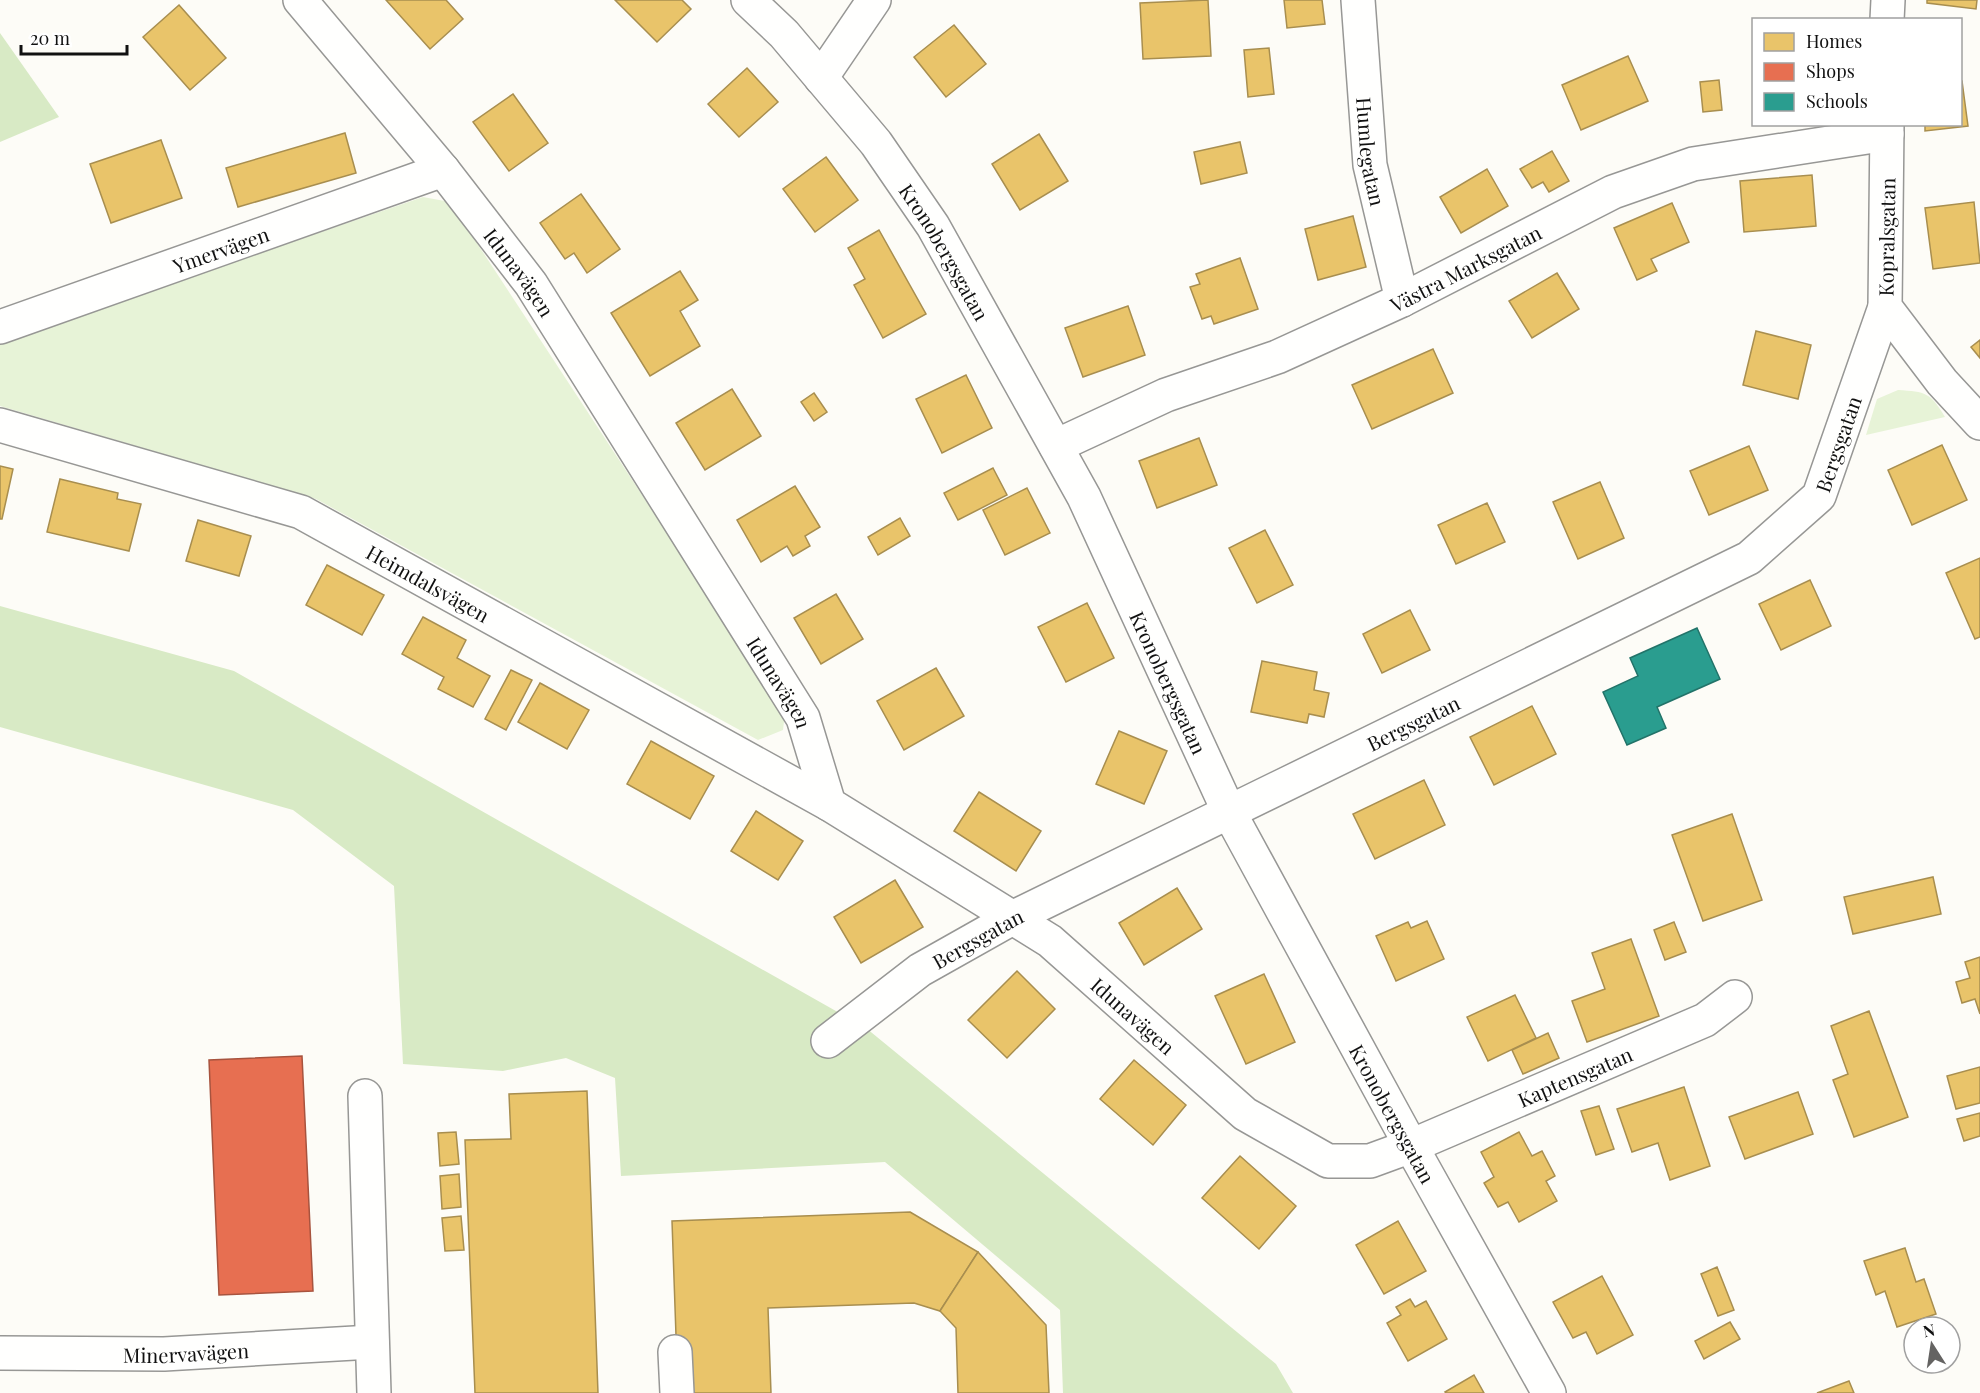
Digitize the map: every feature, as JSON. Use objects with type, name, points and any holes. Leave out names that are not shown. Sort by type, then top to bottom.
[{"type":"street","name":"Idunavägen","points":[[300,0],[443,170],[531,284],[803,718],[829,804],[1050,941],[1245,1114],[1255,1120],[1328,1161],[1371,1161],[1411,1146]]},
{"type":"street","name":"Kronobergsgatan","points":[[748,0],[784,34],[876,143],[933,226],[1084,497],[1230,812],[1411,1146],[1549,1393]]},
{"type":"street","points":[[821,78],[874,0]]},
{"type":"street","name":"Humlegatan","points":[[1358,0],[1370,165],[1402,300]]},
{"type":"street","points":[[1887,0],[1887,18]]},
{"type":"street","name":"Västra Marksgatan","points":[[1056,446],[1166,395],[1277,357],[1402,300],[1613,192],[1693,164],[1887,129]]},
{"type":"street","name":"Kopralsgatan","points":[[1887,129],[1885,307],[1942,382],[1980,423]]},
{"type":"street","name":"Ymervägen","points":[[0,327],[443,170]]},
{"type":"street","name":"Bergsgatan","points":[[828,1041],[920,970],[1014,917],[1749,558],[1819,496],[1885,307]]},
{"type":"street","name":"Heimdalsvägen","points":[[0,425],[301,512],[829,804]]},
{"type":"street","name":"Kaptensgatan","points":[[1411,1146],[1705,1020],[1735,997]]},
{"type":"street","points":[[365,1096],[374,1393]]},
{"type":"street","name":"Minervavägen","points":[[0,1353],[164,1354],[372,1342]]},
{"type":"street","points":[[675,1352],[677,1393]]},
{"type":"green space","points":[[0,33],[59,117],[0,142]]},
{"type":"green space","points":[[423,197],[450,202],[785,713],[783,730],[758,740],[316,499],[0,406],[0,342]]},
{"type":"green space","points":[[1898,390],[1926,395],[1931,398],[1945,417],[1866,435],[1877,399]]},
{"type":"green space","points":[[0,606],[234,671],[866,1028],[1276,1364],[1293,1393],[1063,1393],[1060,1310],[885,1162],[621,1176],[615,1078],[566,1058],[503,1071],[403,1064],[394,886],[293,810],[0,727]]},
{"type":"building: Homes","points":[[386,0],[446,0],[463,19],[430,49]]},
{"type":"building: Homes","points":[[615,0],[682,0],[691,9],[657,42]]},
{"type":"building: Homes","points":[[1208,0],[1211,56],[1143,59],[1140,3]]},
{"type":"building: Homes","points":[[1284,0],[1322,0],[1325,24],[1287,28]]},
{"type":"building: Homes","points":[[1927,0],[1977,0],[1976,9],[1927,3]]},
{"type":"building: Homes","points":[[179,5],[226,58],[190,90],[143,37]]},
{"type":"building: Homes","points":[[954,25],[986,64],[946,97],[914,57]]},
{"type":"building: Homes","points":[[1269,48],[1274,94],[1248,97],[1244,50]]},
{"type":"building: Homes","points":[[1628,56],[1648,101],[1581,130],[1562,85]]},
{"type":"building: Homes","points":[[747,68],[778,102],[739,137],[708,104]]},
{"type":"building: Homes","points":[[1719,80],[1722,110],[1703,112],[1700,82]]},
{"type":"building: Homes","points":[[1962,81],[1968,126],[1925,131],[1925,126],[1962,126]]},
{"type":"building: Homes","points":[[513,94],[548,143],[509,171],[473,122]]},
{"type":"building: Homes","points":[[345,133],[356,173],[238,207],[226,168]]},
{"type":"building: Homes","points":[[1039,134],[1068,181],[1020,210],[992,164]]},
{"type":"building: Homes","points":[[161,140],[182,198],[111,223],[90,164]]},
{"type":"building: Homes","points":[[1240,142],[1247,173],[1201,184],[1194,152]]},
{"type":"building: Homes","points":[[1552,151],[1569,181],[1549,192],[1543,182],[1532,188],[1520,169]]},
{"type":"building: Homes","points":[[826,157],[858,200],[815,232],[783,189]]},
{"type":"building: Homes","points":[[1487,169],[1508,206],[1461,233],[1440,197]]},
{"type":"building: Homes","points":[[1812,175],[1816,226],[1744,232],[1740,181]]},
{"type":"building: Homes","points":[[581,194],[620,249],[587,273],[574,253],[565,259],[540,223]]},
{"type":"building: Homes","points":[[1974,202],[1980,263],[1933,269],[1925,208]]},
{"type":"building: Homes","points":[[1672,203],[1689,242],[1651,259],[1657,271],[1637,280],[1614,228]]},
{"type":"building: Homes","points":[[1353,216],[1366,267],[1318,280],[1305,229]]},
{"type":"building: Homes","points":[[879,230],[926,314],[883,338],[854,285],[865,279],[848,248]]},
{"type":"building: Homes","points":[[1240,258],[1258,309],[1214,324],[1211,316],[1202,319],[1190,287],[1200,284],[1196,274]]},
{"type":"building: Homes","points":[[680,271],[698,300],[680,311],[700,346],[650,376],[611,313]]},
{"type":"building: Homes","points":[[1557,273],[1579,309],[1532,338],[1509,301]]},
{"type":"building: Homes","points":[[1128,306],[1145,355],[1083,377],[1065,328]]},
{"type":"building: Homes","points":[[1756,331],[1811,345],[1798,399],[1743,385]]},
{"type":"building: Homes","points":[[1980,340],[1980,358],[1971,347]]},
{"type":"building: Homes","points":[[1433,349],[1453,393],[1372,429],[1352,385]]},
{"type":"building: Homes","points":[[966,375],[992,428],[942,453],[916,399]]},
{"type":"building: Homes","points":[[732,389],[761,436],[705,470],[676,423]]},
{"type":"building: Homes","points":[[814,393],[827,412],[814,421],[801,402]]},
{"type":"building: Homes","points":[[1199,438],[1217,485],[1157,508],[1139,461]]},
{"type":"building: Homes","points":[[1942,445],[1967,500],[1912,525],[1888,470]]},
{"type":"building: Homes","points":[[1749,446],[1768,490],[1709,515],[1690,471]]},
{"type":"building: Homes","points":[[0,466],[13,469],[2,519],[0,519]]},
{"type":"building: Homes","points":[[993,468],[1007,495],[958,520],[944,493]]},
{"type":"building: Homes","points":[[60,479],[118,493],[117,499],[141,504],[129,551],[47,532]]},
{"type":"building: Homes","points":[[1600,482],[1624,538],[1578,559],[1553,502]]},
{"type":"building: Homes","points":[[795,486],[820,527],[805,536],[810,546],[793,556],[787,546],[761,562],[737,520]]},
{"type":"building: Homes","points":[[1027,488],[1050,533],[1005,555],[983,510]]},
{"type":"building: Homes","points":[[1487,503],[1505,542],[1456,564],[1438,525]]},
{"type":"building: Homes","points":[[900,518],[910,536],[878,555],[868,537]]},
{"type":"building: Homes","points":[[198,520],[251,536],[239,576],[186,561]]},
{"type":"building: Homes","points":[[1265,530],[1293,585],[1257,603],[1229,548]]},
{"type":"building: Homes","points":[[1980,558],[1980,637],[1975,639],[1946,573]]},
{"type":"building: Homes","points":[[327,565],[384,595],[362,635],[306,605]]},
{"type":"building: Homes","points":[[1810,580],[1831,626],[1781,650],[1759,604]]},
{"type":"building: Homes","points":[[836,594],[863,639],[821,664],[794,618]]},
{"type":"building: Homes","points":[[1087,603],[1114,658],[1066,682],[1038,627]]},
{"type":"building: Homes","points":[[1410,610],[1430,650],[1382,673],[1363,634]]},
{"type":"building: Homes","points":[[423,617],[466,640],[457,658],[490,676],[473,707],[438,689],[444,677],[402,654]]},
{"type":"building: Homes","points":[[1262,661],[1317,672],[1314,690],[1329,693],[1324,717],[1309,714],[1307,723],[1251,712]]},
{"type":"building: Homes","points":[[936,668],[964,716],[904,750],[877,701]]},
{"type":"building: Homes","points":[[511,670],[532,680],[506,730],[485,719]]},
{"type":"building: Homes","points":[[540,683],[589,710],[567,749],[518,722]]},
{"type":"building: Homes","points":[[1532,706],[1556,754],[1494,785],[1470,737]]},
{"type":"building: Homes","points":[[1119,731],[1167,751],[1144,804],[1096,784]]},
{"type":"building: Homes","points":[[651,741],[714,776],[690,819],[627,784]]},
{"type":"building: Homes","points":[[1424,780],[1445,825],[1375,859],[1353,814]]},
{"type":"building: Homes","points":[[979,792],[1041,831],[1016,871],[954,831]]},
{"type":"building: Homes","points":[[756,811],[803,841],[778,880],[731,851]]},
{"type":"building: Homes","points":[[1732,814],[1762,900],[1703,921],[1672,835]]},
{"type":"building: Homes","points":[[1933,877],[1941,914],[1853,934],[1844,897]]},
{"type":"building: Homes","points":[[895,880],[923,927],[861,963],[834,917]]},
{"type":"building: Homes","points":[[1177,888],[1202,929],[1144,965],[1119,923]]},
{"type":"building: Homes","points":[[1427,921],[1444,959],[1396,981],[1376,936],[1408,922],[1411,928]]},
{"type":"building: Homes","points":[[1674,922],[1686,952],[1665,960],[1654,930]]},
{"type":"building: Homes","points":[[1631,939],[1659,1016],[1587,1042],[1572,1001],[1605,989],[1592,953]]},
{"type":"building: Homes","points":[[1980,957],[1980,1014],[1975,999],[1962,1003],[1956,982],[1970,978],[1965,962]]},
{"type":"building: Homes","points":[[1017,971],[1055,1009],[1007,1058],[968,1020]]},
{"type":"building: Homes","points":[[1264,974],[1295,1042],[1246,1064],[1215,996]]},
{"type":"building: Homes","points":[[1515,995],[1536,1038],[1488,1061],[1467,1017]]},
{"type":"building: Homes","points":[[1869,1011],[1908,1117],[1854,1137],[1833,1080],[1848,1074],[1831,1026]]},
{"type":"building: Homes","points":[[1548,1033],[1559,1058],[1523,1074],[1512,1050]]},
{"type":"building: Homes","points":[[1134,1060],[1186,1105],[1153,1145],[1100,1099]]},
{"type":"building: Homes","points":[[1980,1067],[1980,1103],[1956,1109],[1947,1076]]},
{"type":"building: Homes","points":[[1684,1087],[1710,1166],[1670,1180],[1658,1143],[1632,1152],[1617,1109]]},
{"type":"building: Homes","points":[[587,1091],[598,1393],[475,1393],[465,1140],[511,1139],[509,1094]]},
{"type":"building: Homes","points":[[1798,1092],[1813,1134],[1745,1159],[1729,1117]]},
{"type":"building: Homes","points":[[1599,1106],[1614,1149],[1596,1155],[1581,1111]]},
{"type":"building: Homes","points":[[1980,1113],[1980,1136],[1964,1141],[1957,1119]]},
{"type":"building: Homes","points":[[456,1132],[459,1164],[440,1166],[438,1133]]},
{"type":"building: Homes","points":[[1519,1132],[1532,1156],[1542,1151],[1555,1176],[1546,1181],[1557,1201],[1519,1222],[1508,1202],[1498,1207],[1484,1183],[1494,1177],[1481,1152]]},
{"type":"building: Homes","points":[[1240,1156],[1296,1206],[1259,1249],[1202,1198]]},
{"type":"building: Homes","points":[[459,1174],[461,1207],[442,1209],[440,1176]]},
{"type":"building: Homes","points":[[910,1212],[978,1252],[940,1311],[914,1303],[768,1308],[771,1393],[678,1393],[672,1221]]},
{"type":"building: Homes","points":[[461,1216],[464,1250],[445,1251],[442,1218]]},
{"type":"building: Homes","points":[[1398,1221],[1426,1271],[1384,1294],[1356,1245]]},
{"type":"building: Homes","points":[[1905,1248],[1916,1282],[1924,1279],[1936,1314],[1902,1315],[1902,1325],[1897,1327],[1885,1291],[1876,1295],[1864,1261]]},
{"type":"building: Homes","points":[[978,1252],[1046,1325],[1049,1393],[958,1393],[956,1328],[940,1311]]},
{"type":"building: Homes","points":[[1717,1267],[1734,1310],[1718,1316],[1701,1274]]},
{"type":"building: Homes","points":[[1602,1276],[1633,1335],[1597,1354],[1586,1332],[1573,1338],[1553,1302]]},
{"type":"building: Homes","points":[[1410,1299],[1415,1307],[1426,1301],[1447,1339],[1408,1361],[1387,1323],[1401,1315],[1396,1307]]},
{"type":"building: Homes","points":[[1730,1322],[1740,1339],[1704,1359],[1695,1341]]},
{"type":"building: Homes","points":[[1474,1375],[1484,1393],[1445,1392]]},
{"type":"building: Homes","points":[[1849,1381],[1854,1393],[1817,1393]]},
{"type":"building: Shops","points":[[302,1056],[313,1291],[219,1295],[209,1060]]},
{"type":"building: Schools","points":[[1697,628],[1720,679],[1657,707],[1666,728],[1627,745],[1603,692],[1638,676],[1630,658]]}]
